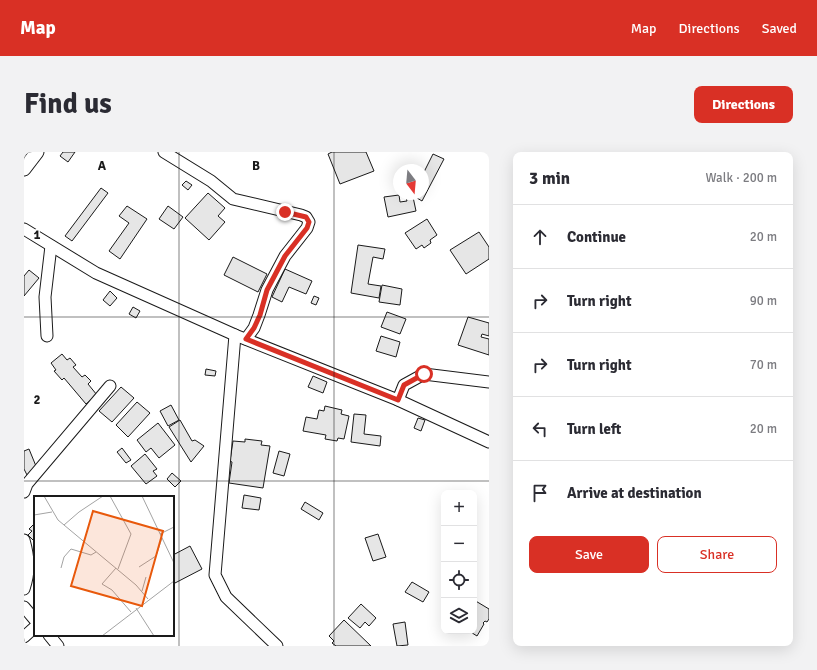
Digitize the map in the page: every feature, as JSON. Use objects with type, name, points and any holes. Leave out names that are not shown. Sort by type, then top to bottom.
[{"type":"street","points":[[24,169],[37,152]]},
{"type":"street","points":[[164,152],[211,182],[233,199],[301,215],[306,217],[309,222],[307,228],[285,256],[267,290],[260,315],[254,328],[241,337],[215,575],[226,597],[277,646]]},
{"type":"street","points":[[24,229],[96,273],[241,337],[398,400],[489,442]]},
{"type":"street","points":[[47,336],[44,297],[51,246]]},
{"type":"street","points":[[398,400],[404,385],[424,374],[489,382]]},
{"type":"street","points":[[24,492],[27,484],[110,386]]},
{"type":"street","points":[[24,540],[28,553],[28,574],[24,589]]},
{"type":"street","points":[[24,607],[34,619]]},
{"type":"street","points":[[24,637],[34,628]]},
{"type":"street","points":[[50,636],[58,646]]},
{"type":"building","points":[[63,152],[75,152],[68,162],[60,156]]},
{"type":"building","points":[[332,152],[366,152],[374,171],[340,184],[328,154]]},
{"type":"building","points":[[433,154],[444,159],[429,188],[429,164]]},
{"type":"building","points":[[186,181],[192,185],[188,190],[182,185]]},
{"type":"building","points":[[101,188],[108,193],[72,241],[65,236]]},
{"type":"building","points":[[208,193],[225,208],[218,216],[225,222],[209,240],[185,218]]},
{"type":"building","points":[[393,196],[393,200],[400,200],[400,202],[414,200],[416,211],[388,217],[384,197]]},
{"type":"building","points":[[127,206],[147,219],[120,259],[109,251],[129,223],[119,216]]},
{"type":"building","points":[[168,206],[183,217],[174,229],[159,219]]},
{"type":"building","points":[[427,219],[437,235],[430,240],[431,243],[424,248],[422,245],[416,249],[405,233]]},
{"type":"building","points":[[479,232],[489,247],[489,259],[466,274],[450,250]]},
{"type":"building","points":[[358,245],[385,249],[383,259],[373,257],[368,284],[381,286],[379,298],[351,293]]},
{"type":"building","points":[[233,257],[267,274],[258,292],[224,275]]},
{"type":"building","points":[[285,269],[312,281],[306,294],[289,287],[282,302],[272,297]]},
{"type":"building","points":[[29,270],[39,278],[24,296],[24,276]]},
{"type":"building","points":[[382,285],[402,289],[400,305],[379,302]]},
{"type":"building","points":[[110,291],[117,298],[110,306],[103,300]]},
{"type":"building","points":[[314,296],[319,298],[316,305],[311,303]]},
{"type":"building","points":[[133,307],[140,311],[136,318],[129,314]]},
{"type":"building","points":[[387,312],[406,319],[400,334],[381,327]]},
{"type":"building","points":[[468,317],[489,323],[489,336],[482,334],[481,337],[489,339],[489,355],[458,345]]},
{"type":"building","points":[[381,336],[400,342],[396,357],[376,351]]},
{"type":"building","points":[[62,354],[67,360],[70,358],[76,365],[73,367],[82,377],[85,375],[91,381],[88,384],[97,395],[86,404],[64,378],[62,380],[54,371],[56,370],[51,363]]},
{"type":"building","points":[[206,369],[216,371],[215,376],[205,375]]},
{"type":"building","points":[[313,376],[327,382],[323,393],[308,387]]},
{"type":"building","points":[[121,387],[134,398],[112,422],[99,411]]},
{"type":"building","points":[[137,402],[150,413],[128,437],[116,425]]},
{"type":"building","points":[[171,405],[179,420],[168,426],[160,411]]},
{"type":"building","points":[[325,406],[342,410],[341,414],[349,416],[344,439],[338,438],[337,441],[325,439],[326,435],[303,431],[306,417],[317,419],[319,410],[324,411]]},
{"type":"building","points":[[354,414],[366,415],[364,434],[381,436],[380,446],[351,442]]},
{"type":"building","points":[[418,418],[425,420],[421,431],[414,428]]},
{"type":"building","points":[[180,420],[192,441],[195,440],[204,446],[191,462],[169,427]]},
{"type":"building","points":[[158,423],[175,445],[159,458],[151,448],[146,452],[137,440]]},
{"type":"building","points":[[245,439],[262,441],[261,445],[270,446],[263,488],[229,483],[233,441],[245,442]]},
{"type":"building","points":[[122,448],[131,460],[126,463],[117,452]]},
{"type":"building","points":[[29,449],[38,471],[27,475],[24,469],[24,451]]},
{"type":"building","points":[[279,451],[290,454],[284,476],[273,473]]},
{"type":"building","points":[[145,454],[157,469],[153,471],[157,476],[146,484],[131,466]]},
{"type":"building","points":[[172,473],[181,481],[175,487],[167,479]]},
{"type":"building","points":[[244,495],[261,498],[259,510],[242,508]]},
{"type":"building","points":[[305,502],[323,513],[319,520],[301,509]]},
{"type":"building","points":[[34,524],[34,541],[28,535],[32,531],[29,529]]},
{"type":"building","points":[[378,534],[386,557],[373,561],[365,538]]},
{"type":"building","points":[[190,546],[202,569],[175,583],[174,554]]},
{"type":"building","points":[[412,582],[429,592],[423,602],[405,592]]},
{"type":"building","points":[[477,602],[489,609],[489,619],[487,622],[485,621],[483,623],[484,624],[477,636],[474,634],[477,634]]},
{"type":"building","points":[[361,604],[376,618],[369,626],[365,622],[360,628],[348,618]]},
{"type":"building","points":[[344,620],[371,646],[336,646],[332,643],[334,641],[329,636]]},
{"type":"building","points":[[405,622],[408,645],[397,646],[393,624]]},
{"type":"route","points":[[285,212],[306,217],[309,222],[307,228],[285,256],[267,290],[260,315],[254,328],[246,339],[398,400],[404,385],[424,374]]}]
